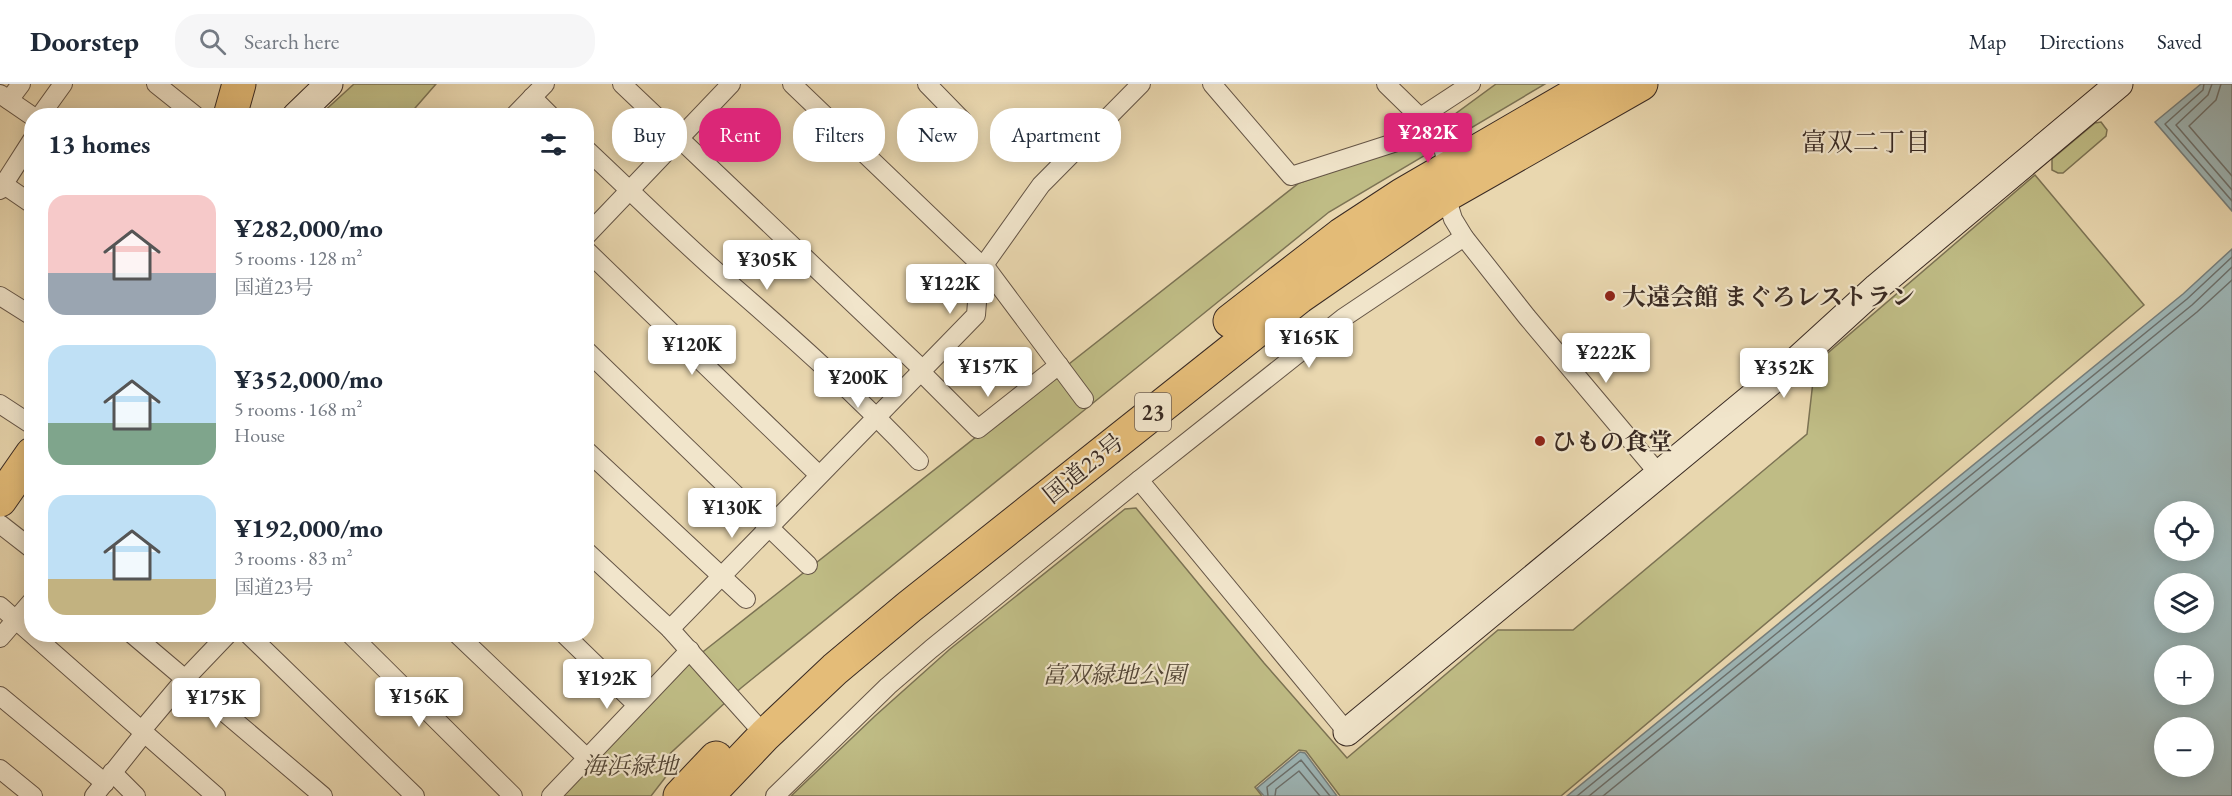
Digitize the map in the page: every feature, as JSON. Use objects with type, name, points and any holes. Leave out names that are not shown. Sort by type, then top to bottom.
[{"type":"highway","points":[[232,108],[239,84]]},
{"type":"highway","name":"国道23号","points":[[1447,182],[1593,84]]},
{"type":"highway","name":"国道23号","points":[[707,796],[758,727],[819,655],[1287,276],[1350,230],[1641,84]]},
{"type":"highway","points":[[0,501],[24,466]]},
{"type":"highway","name":"国道23号","points":[[680,796],[758,727]]},
{"type":"street","points":[[21,84],[5,97],[24,110]]},
{"type":"street","points":[[46,108],[63,84]]},
{"type":"street","points":[[156,84],[186,108]]},
{"type":"street","points":[[304,108],[329,84]]},
{"type":"street","points":[[622,84],[647,108]]},
{"type":"street","points":[[687,131],[731,84]]},
{"type":"street","points":[[792,84],[982,264],[1084,399]]},
{"type":"street","points":[[927,84],[950,108]]},
{"type":"street","points":[[670,629],[976,315],[982,264],[1041,185],[1141,84]]},
{"type":"street","points":[[1212,84],[1291,176],[1406,139],[1423,121],[1472,84]]},
{"type":"street","points":[[1386,84],[1442,143],[1453,219],[1464,237],[1527,317],[1659,474]]},
{"type":"street","points":[[1139,480],[1347,732],[1797,360],[1877,287],[2119,84]]},
{"type":"street","points":[[522,108],[538,91],[547,108]]},
{"type":"street","points":[[687,147],[921,370],[978,429],[1059,365]]},
{"type":"street","points":[[24,152],[1,186],[24,199]]},
{"type":"street","points":[[594,156],[876,416],[919,461]]},
{"type":"street","points":[[594,239],[631,190],[657,162]]},
{"type":"street","points":[[775,796],[873,701],[931,649],[1139,480],[1343,318],[1464,237]]},
{"type":"street","points":[[594,255],[819,475]]},
{"type":"street","points":[[0,296],[24,311]]},
{"type":"street","points":[[594,358],[808,565]]},
{"type":"street","points":[[0,404],[24,420]]},
{"type":"street","points":[[594,457],[746,599]]},
{"type":"street","points":[[0,524],[24,543]]},
{"type":"street","points":[[594,558],[670,629],[758,727]]},
{"type":"street","points":[[0,606],[24,628]]},
{"type":"street","points":[[0,638],[24,610]]},
{"type":"street","points":[[41,642],[216,796]]},
{"type":"street","points":[[141,642],[323,796]]},
{"type":"street","points":[[104,784],[185,679],[220,642]]},
{"type":"street","points":[[256,642],[415,796]]},
{"type":"street","points":[[358,642],[513,796]]},
{"type":"street","points":[[465,642],[586,758]]},
{"type":"street","points":[[572,642],[637,705]]},
{"type":"street","points":[[551,796],[690,650]]},
{"type":"street","points":[[0,696],[104,784],[136,796]]},
{"type":"street","points":[[0,769],[33,796]]},
{"type":"green space","points":[[354,84],[436,84],[415,108],[328,108]]},
{"type":"green space","name":"海浜緑地","points":[[1496,84],[1545,84],[1329,212],[741,688],[661,762],[668,774],[651,796],[562,796],[667,683],[704,651],[1299,183],[1414,144]]},
{"type":"green space","points":[[2101,122],[2107,130],[2106,136],[2063,173],[2052,170],[2052,159],[2095,123]]},
{"type":"green space","name":"富双緑地公園","points":[[2035,175],[2144,305],[1561,796],[1340,796],[1306,751],[1299,750],[1255,787],[1262,796],[791,796],[950,649],[1125,509],[1136,508],[1264,663],[1347,758],[1498,630],[1573,630],[1807,434],[1815,364]]},
{"type":"water","points":[[2201,84],[2232,84],[2232,211],[2155,122]]},
{"type":"water","points":[[2232,249],[2232,796],[1567,796],[2183,294]]},
{"type":"water","points":[[1300,752],[1305,753],[1337,796],[1264,796],[1257,788]]},
{"type":"place","name":"大遠会館 まぐろレストラン","points":[[1610,296]]},
{"type":"place","name":"ひもの食堂","points":[[1540,441]]},
{"type":"district","name":"富双二丁目","points":[[1866,142]]}]
